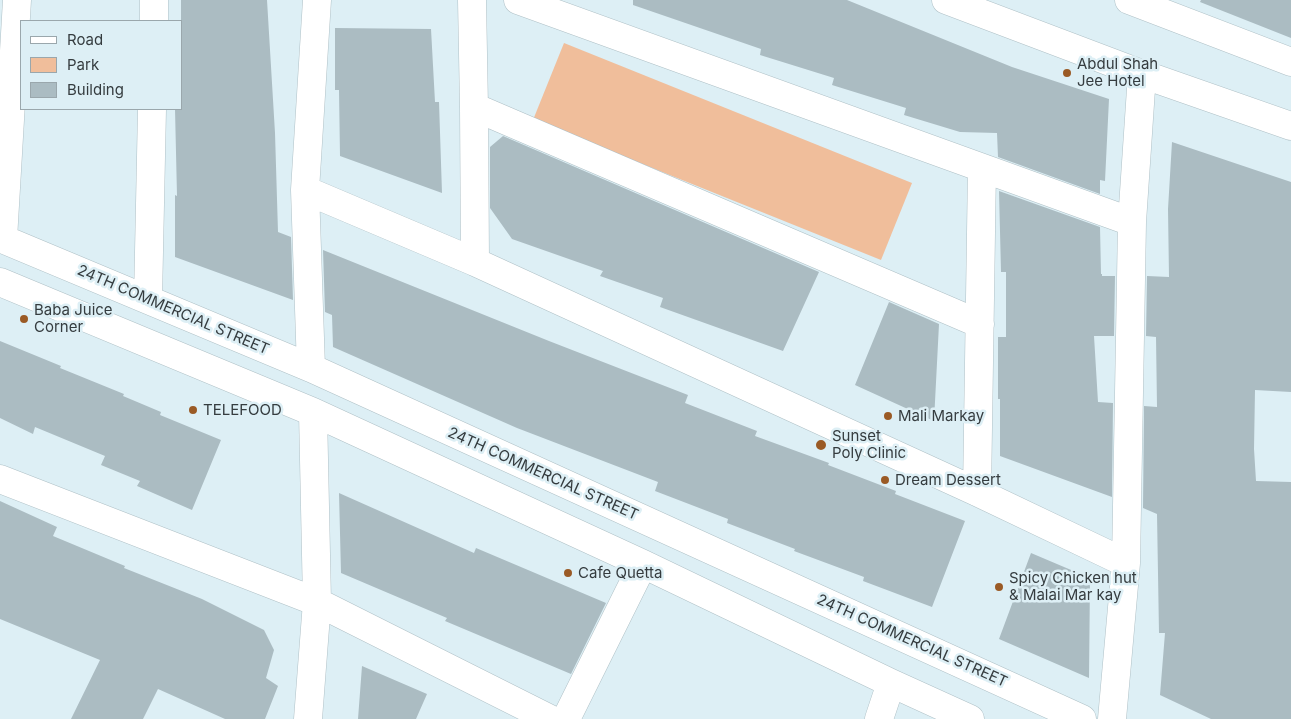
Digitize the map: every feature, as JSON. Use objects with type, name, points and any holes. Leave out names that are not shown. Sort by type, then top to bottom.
[{"type":"street","points":[[1,239],[17,0]]},
{"type":"street","points":[[154,0],[154,20]]},
{"type":"street","points":[[311,368],[305,190],[317,0]]},
{"type":"street","points":[[472,0],[475,262]]},
{"type":"street","points":[[518,0],[1132,222]]},
{"type":"street","points":[[946,0],[1142,74],[1291,126]]},
{"type":"street","points":[[1129,0],[1291,62]]},
{"type":"street","points":[[1112,719],[1126,563],[1132,222],[1142,74]]},
{"type":"street","points":[[474,107],[980,324]]},
{"type":"street","points":[[148,299],[152,110]]},
{"type":"street","points":[[977,492],[982,168]]},
{"type":"street","points":[[305,190],[475,262],[977,492],[1126,563]]},
{"type":"street","name":"24TH COMMERCIAL STREET","points":[[1,239],[311,368],[1082,719]]},
{"type":"street","points":[[0,282],[314,412],[643,564],[970,719]]},
{"type":"street","points":[[308,719],[317,602],[314,412]]},
{"type":"street","points":[[0,479],[317,602],[550,719]]},
{"type":"street","points":[[566,719],[643,564]]},
{"type":"street","points":[[879,719],[891,683]]},
{"type":"green space","points":[[564,43],[912,183],[881,260],[533,120]]},
{"type":"building","points":[[181,0],[267,0],[275,133],[278,232],[291,237],[293,300],[175,257],[175,195],[177,196],[175,110],[182,110]]},
{"type":"building","points":[[633,0],[847,0],[1012,67],[1109,99],[1105,181],[1100,180],[1100,194],[998,157],[997,133],[960,132],[904,115],[906,108],[832,85],[834,78],[760,55],[761,49],[633,5]]},
{"type":"building","points":[[1201,0],[1291,0],[1291,38],[1200,2]]},
{"type":"building","points":[[335,28],[431,29],[435,102],[439,102],[442,193],[340,156],[339,90],[335,90]]},
{"type":"building","points":[[503,136],[819,272],[783,351],[660,307],[663,298],[600,276],[603,271],[512,239],[490,208],[490,147]]},
{"type":"building","points":[[1172,142],[1291,182],[1291,392],[1255,390],[1254,449],[1256,481],[1291,482],[1291,719],[1211,719],[1160,695],[1165,633],[1159,633],[1157,514],[1143,508],[1144,406],[1157,407],[1156,337],[1146,336],[1147,276],[1169,277],[1168,209]]},
{"type":"building","points":[[999,191],[1100,227],[1101,274],[1102,276],[1115,276],[1114,336],[1094,336],[1098,402],[1113,403],[1112,497],[1000,456],[998,337],[1006,337],[1006,272],[1001,272]]},
{"type":"building","points":[[323,250],[688,395],[685,403],[757,431],[755,436],[829,463],[828,465],[896,491],[895,494],[965,521],[932,607],[863,581],[864,577],[794,551],[795,549],[727,523],[728,519],[655,491],[658,482],[517,428],[333,347],[332,315],[325,312]]},
{"type":"building","points":[[889,302],[939,324],[934,421],[855,385]]},
{"type":"building","points":[[0,341],[124,394],[123,396],[161,412],[160,415],[221,440],[192,510],[137,486],[140,481],[101,465],[105,456],[35,427],[33,434],[0,418]]},
{"type":"building","points":[[339,493],[474,553],[476,548],[606,603],[571,674],[445,621],[447,618],[341,573]]},
{"type":"building","points":[[0,501],[57,527],[53,536],[125,566],[124,568],[202,599],[264,630],[274,650],[266,678],[278,686],[265,719],[225,719],[158,689],[143,719],[71,719],[100,660],[0,619]]},
{"type":"building","points":[[1031,553],[1090,578],[1089,678],[999,639]]},
{"type":"building","points":[[362,666],[427,694],[416,719],[358,719]]},
{"type":"place","name":"Abdul Shah Jee Hotel","points":[[1067,73]]},
{"type":"place","name":"Baba Juice Corner","points":[[24,319]]},
{"type":"place","name":"TELEFOOD","points":[[193,410]]},
{"type":"place","name":"Mali Markay","points":[[888,416]]},
{"type":"place","name":"Sunset Poly Clinic","points":[[821,445]]},
{"type":"place","name":"Dream Dessert","points":[[885,480]]},
{"type":"place","name":"Cafe Quetta","points":[[568,573]]},
{"type":"place","name":"Spicy Chicken hut & Malai Mar kay","points":[[999,587]]}]
